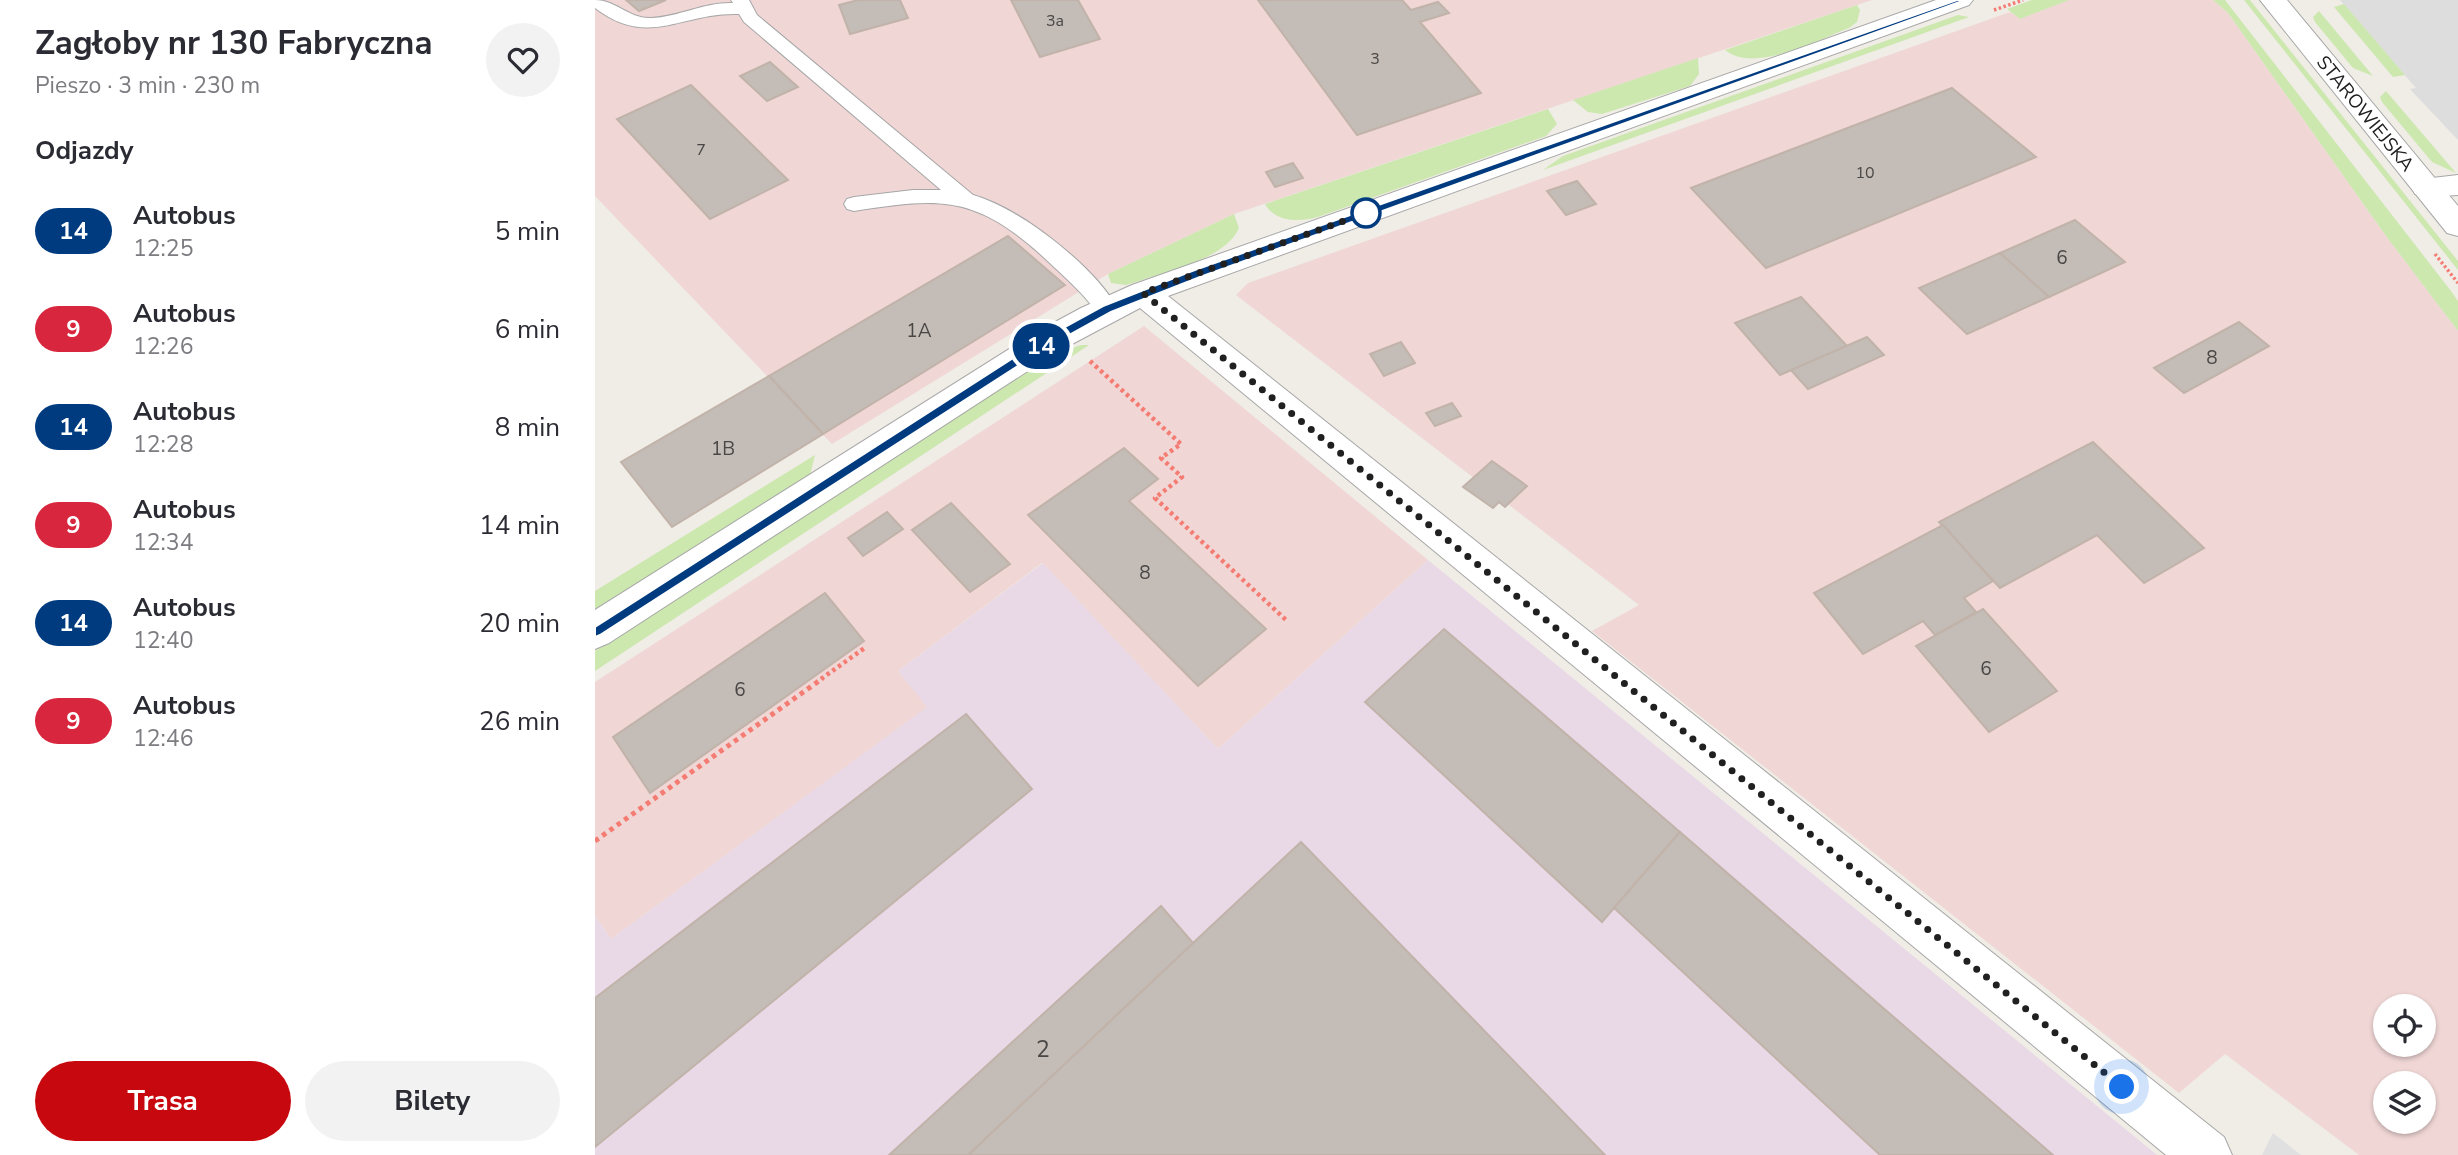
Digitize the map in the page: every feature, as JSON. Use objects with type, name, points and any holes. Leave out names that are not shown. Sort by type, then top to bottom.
[{"type":"street","points":[[595,631],[1045,343],[1125,301],[1960,0]]},
{"type":"street","name":"STAROWIEJSKA","points":[[2273,0],[2458,226]]},
{"type":"street","points":[[2426,187],[2458,185]]},
{"type":"street","points":[[1125,301],[2206,1155]]},
{"type":"lane","points":[[596,0],[611,14],[632,22],[662,19],[709,6],[741,4],[966,200]]},
{"type":"lane","points":[[854,204],[914,197],[966,200],[993,210],[1022,228],[1083,279],[1125,301]]},
{"type":"path","points":[[1993,10],[2023,0]]},
{"type":"path","points":[[1084,356],[1181,444],[1161,458],[1182,477],[1155,498],[1286,620]]},
{"type":"path","points":[[595,841],[866,647]]},
{"type":"shaded area","points":[[595,0],[1872,0],[1234,214],[1108,274],[832,444],[595,196]]},
{"type":"shaded area","points":[[2069,0],[2213,0],[2228,13],[2386,236],[2458,331],[2458,1155],[2359,1155],[2225,1054],[2179,1093],[1592,631],[1639,605],[1236,295],[1248,283],[2010,12],[2020,18]]},
{"type":"shaded area","points":[[2340,0],[2458,0],[2458,140],[2410,89],[2416,88]]},
{"type":"shaded area","points":[[1144,326],[1428,560],[1218,749],[1042,563],[898,671],[928,707],[611,939],[595,916],[595,682]]},
{"type":"shaded area","points":[[1428,560],[2157,1155],[595,1155],[595,916],[611,939],[927,707],[898,671],[1043,563],[1218,749]]},
{"type":"shaded area","points":[[2273,1133],[2301,1155],[2262,1155]]},
{"type":"green space","points":[[2032,0],[2069,0],[2020,19],[2007,9]]},
{"type":"green space","points":[[2213,0],[2225,0],[2451,291],[2458,301],[2458,331],[2386,236],[2228,13]]},
{"type":"green space","points":[[2244,0],[2250,0],[2458,261],[2458,270]]},
{"type":"green space","points":[[2344,4],[2405,75],[2393,77],[2334,7]]},
{"type":"green space","points":[[1857,5],[1860,10],[1857,22],[1804,47],[1769,57],[1752,58],[1737,56],[1725,50]]},
{"type":"green space","points":[[2319,11],[2373,76],[2353,68],[2315,22],[2313,17]]},
{"type":"green space","points":[[1958,15],[1969,17],[1543,170],[1563,156]]},
{"type":"green space","points":[[1698,58],[1699,74],[1690,86],[1602,114],[1588,112],[1573,100]]},
{"type":"green space","points":[[2386,91],[2456,173],[2432,162],[2382,102],[2380,97]]},
{"type":"green space","points":[[1548,109],[1557,124],[1546,136],[1318,217],[1289,220],[1275,215],[1265,204]]},
{"type":"green space","points":[[1234,214],[1239,228],[1232,239],[1209,256],[1126,285],[1111,283],[1108,274]]},
{"type":"green space","points":[[1089,345],[595,671],[595,651],[1055,354]]},
{"type":"green space","points":[[815,455],[810,475],[595,612],[595,591]]},
{"type":"building","points":[[626,0],[666,0],[639,11]]},
{"type":"building","points":[[858,0],[900,0],[908,18],[850,34],[839,5]]},
{"type":"building","points":[[1011,0],[1078,0],[1100,39],[1040,57]]},
{"type":"building","points":[[1258,0],[1402,0],[1411,10],[1438,2],[1449,13],[1420,22],[1481,93],[1357,135]]},
{"type":"building","points":[[770,62],[798,87],[767,101],[740,76]]},
{"type":"building","points":[[691,85],[788,180],[710,219],[617,119]]},
{"type":"building","points":[[1952,88],[2036,157],[1766,268],[1691,188]]},
{"type":"building","points":[[1293,163],[1303,178],[1275,187],[1266,172]]},
{"type":"building","points":[[1577,181],[1596,204],[1566,215],[1547,191]]},
{"type":"building","points":[[2075,220],[2125,262],[2049,297],[2000,253]]},
{"type":"building","points":[[1008,236],[1065,285],[823,434],[769,376]]},
{"type":"building","points":[[2000,253],[2049,297],[1967,334],[1919,288]]},
{"type":"building","points":[[1801,297],[1847,346],[1780,375],[1735,323]]},
{"type":"building","points":[[2239,322],[2269,346],[2184,393],[2154,368]]},
{"type":"building","points":[[1867,337],[1884,355],[1808,389],[1791,370]]},
{"type":"building","points":[[1401,342],[1415,363],[1384,376],[1370,354]]},
{"type":"building","points":[[769,376],[823,434],[672,527],[621,462]]},
{"type":"building","points":[[1452,403],[1461,416],[1435,426],[1426,413]]},
{"type":"building","points":[[2093,442],[2204,548],[2144,583],[2097,535],[2000,588],[1939,522]]},
{"type":"building","points":[[1124,448],[1158,479],[1129,501],[1266,629],[1198,686],[1028,515]]},
{"type":"building","points":[[1492,461],[1527,486],[1505,507],[1499,502],[1493,508],[1463,487]]},
{"type":"building","points":[[951,503],[1010,564],[970,592],[912,530]]},
{"type":"building","points":[[887,512],[903,529],[863,556],[848,538]]},
{"type":"building","points":[[1943,525],[1993,581],[1964,598],[1976,612],[1935,635],[1923,621],[1863,654],[1814,593]]},
{"type":"building","points":[[825,593],[864,641],[650,793],[613,737]]},
{"type":"building","points":[[1983,609],[2057,691],[1989,732],[1916,646]]},
{"type":"building","points":[[1444,629],[1680,832],[1602,922],[1365,702]]},
{"type":"building","points":[[966,714],[1032,789],[595,1147],[595,998]]},
{"type":"building","points":[[1680,832],[2053,1155],[1880,1155],[1614,908]]},
{"type":"building","points":[[1301,842],[1605,1155],[968,1155],[1193,943]]},
{"type":"building","points":[[1161,906],[1193,943],[968,1155],[889,1155]]},
{"type":"bus line","name":"14","points":[[595,631],[1045,343],[1107,309],[1143,293],[1960,0]]},
{"type":"route","points":[[1366,213],[1372,211],[1143,293],[2122,1087]]}]
